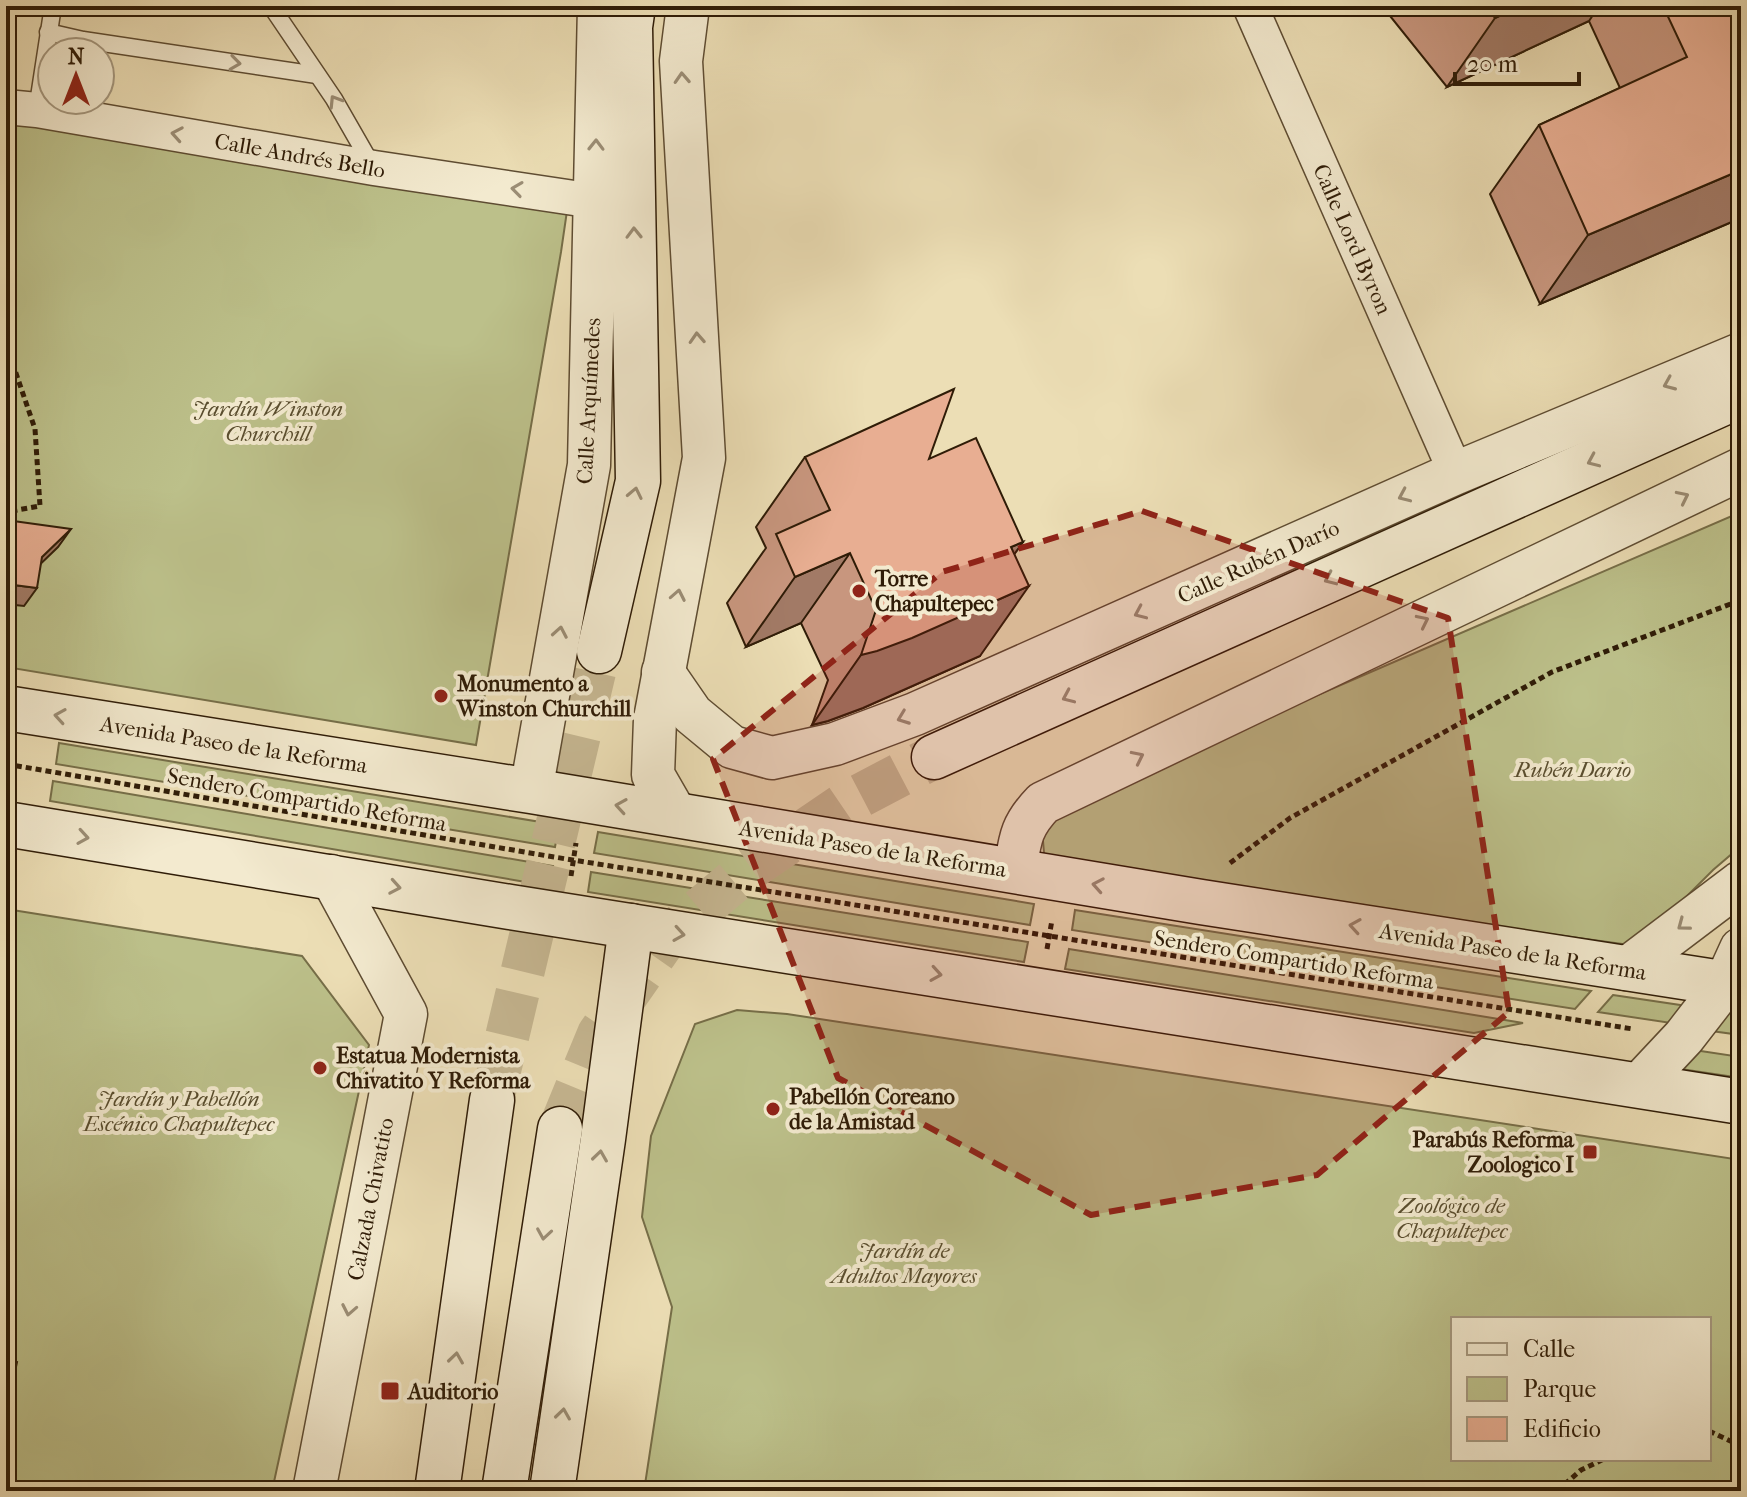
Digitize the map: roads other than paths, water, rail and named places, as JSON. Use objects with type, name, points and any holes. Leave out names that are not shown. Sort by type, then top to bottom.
[{"type":"main road","name":"Calle Arquímedes","points":[[599,651],[638,481],[630,27],[633,6]]},
{"type":"main road","points":[[934,757],[1741,395]]},
{"type":"main road","name":"Avenida Paseo de la Reforma","points":[[6,708],[1626,969],[1736,973]]},
{"type":"main road","points":[[6,824],[1741,1102]]},
{"type":"main road","points":[[552,1491],[631,926]]},
{"type":"main road","points":[[437,1491],[492,1100]]},
{"type":"main road","points":[[504,1491],[560,1129]]},
{"type":"street","name":"Calle Arquímedes","points":[[531,791],[589,465],[599,6]]},
{"type":"street","points":[[676,815],[653,775],[655,719],[704,458],[681,61],[688,6]]},
{"type":"street","name":"Calle Lord Byron","points":[[1250,6],[1456,473]]},
{"type":"street","name":"Calle Andrés Bello","points":[[21,108],[374,168],[594,201]]},
{"type":"street","name":"Calle Rubén Darío","points":[[663,672],[692,714],[732,747],[772,758],[835,744],[915,714],[1456,473],[1741,354]]},
{"type":"street","points":[[1015,871],[1021,834],[1030,816],[1043,803],[1741,469]]},
{"type":"street","name":"Calzada Chivatito","points":[[314,1491],[406,1014],[331,876]]},
{"type":"street","points":[[1626,969],[1741,882]]},
{"type":"street","points":[[1639,1085],[1684,1037],[1736,973]]},
{"type":"lane","points":[[21,108],[48,32],[53,6]]},
{"type":"lane","points":[[271,6],[334,99],[374,168]]},
{"type":"lane","points":[[48,32],[317,75]]},
{"type":"tunnel","points":[[492,1100],[599,651]]},
{"type":"tunnel","points":[[560,1129],[599,1034],[666,938],[746,871],[846,803],[934,757]]},
{"type":"place","name":"Torre Chapultepec","points":[[859,591]]},
{"type":"place","name":"Monumento a Winston Churchill","points":[[441,696]]},
{"type":"place","name":"Estatua Modernista Chivatito Y Reforma","points":[[320,1068]]},
{"type":"place","name":"Pabellón Coreano de la Amistad","points":[[773,1109]]},
{"type":"place","name":"Parabús Reforma Zoologico I","points":[[1590,1152]]},
{"type":"place","name":"Auditorio","points":[[390,1391]]},
{"type":"park label","name":"Jardín Winston Churchill","points":[[268,420]]},
{"type":"park label","name":"Rubén Dario","points":[[1573,769]]},
{"type":"park label","name":"Jardín y Pabellón Escénico Chapultepec","points":[[179,1110]]},
{"type":"park label","name":"Zoológico de Chapultepec","points":[[1452,1218]]},
{"type":"park label","name":"Jardín de Adultos Mayores","points":[[904,1262]]}]
